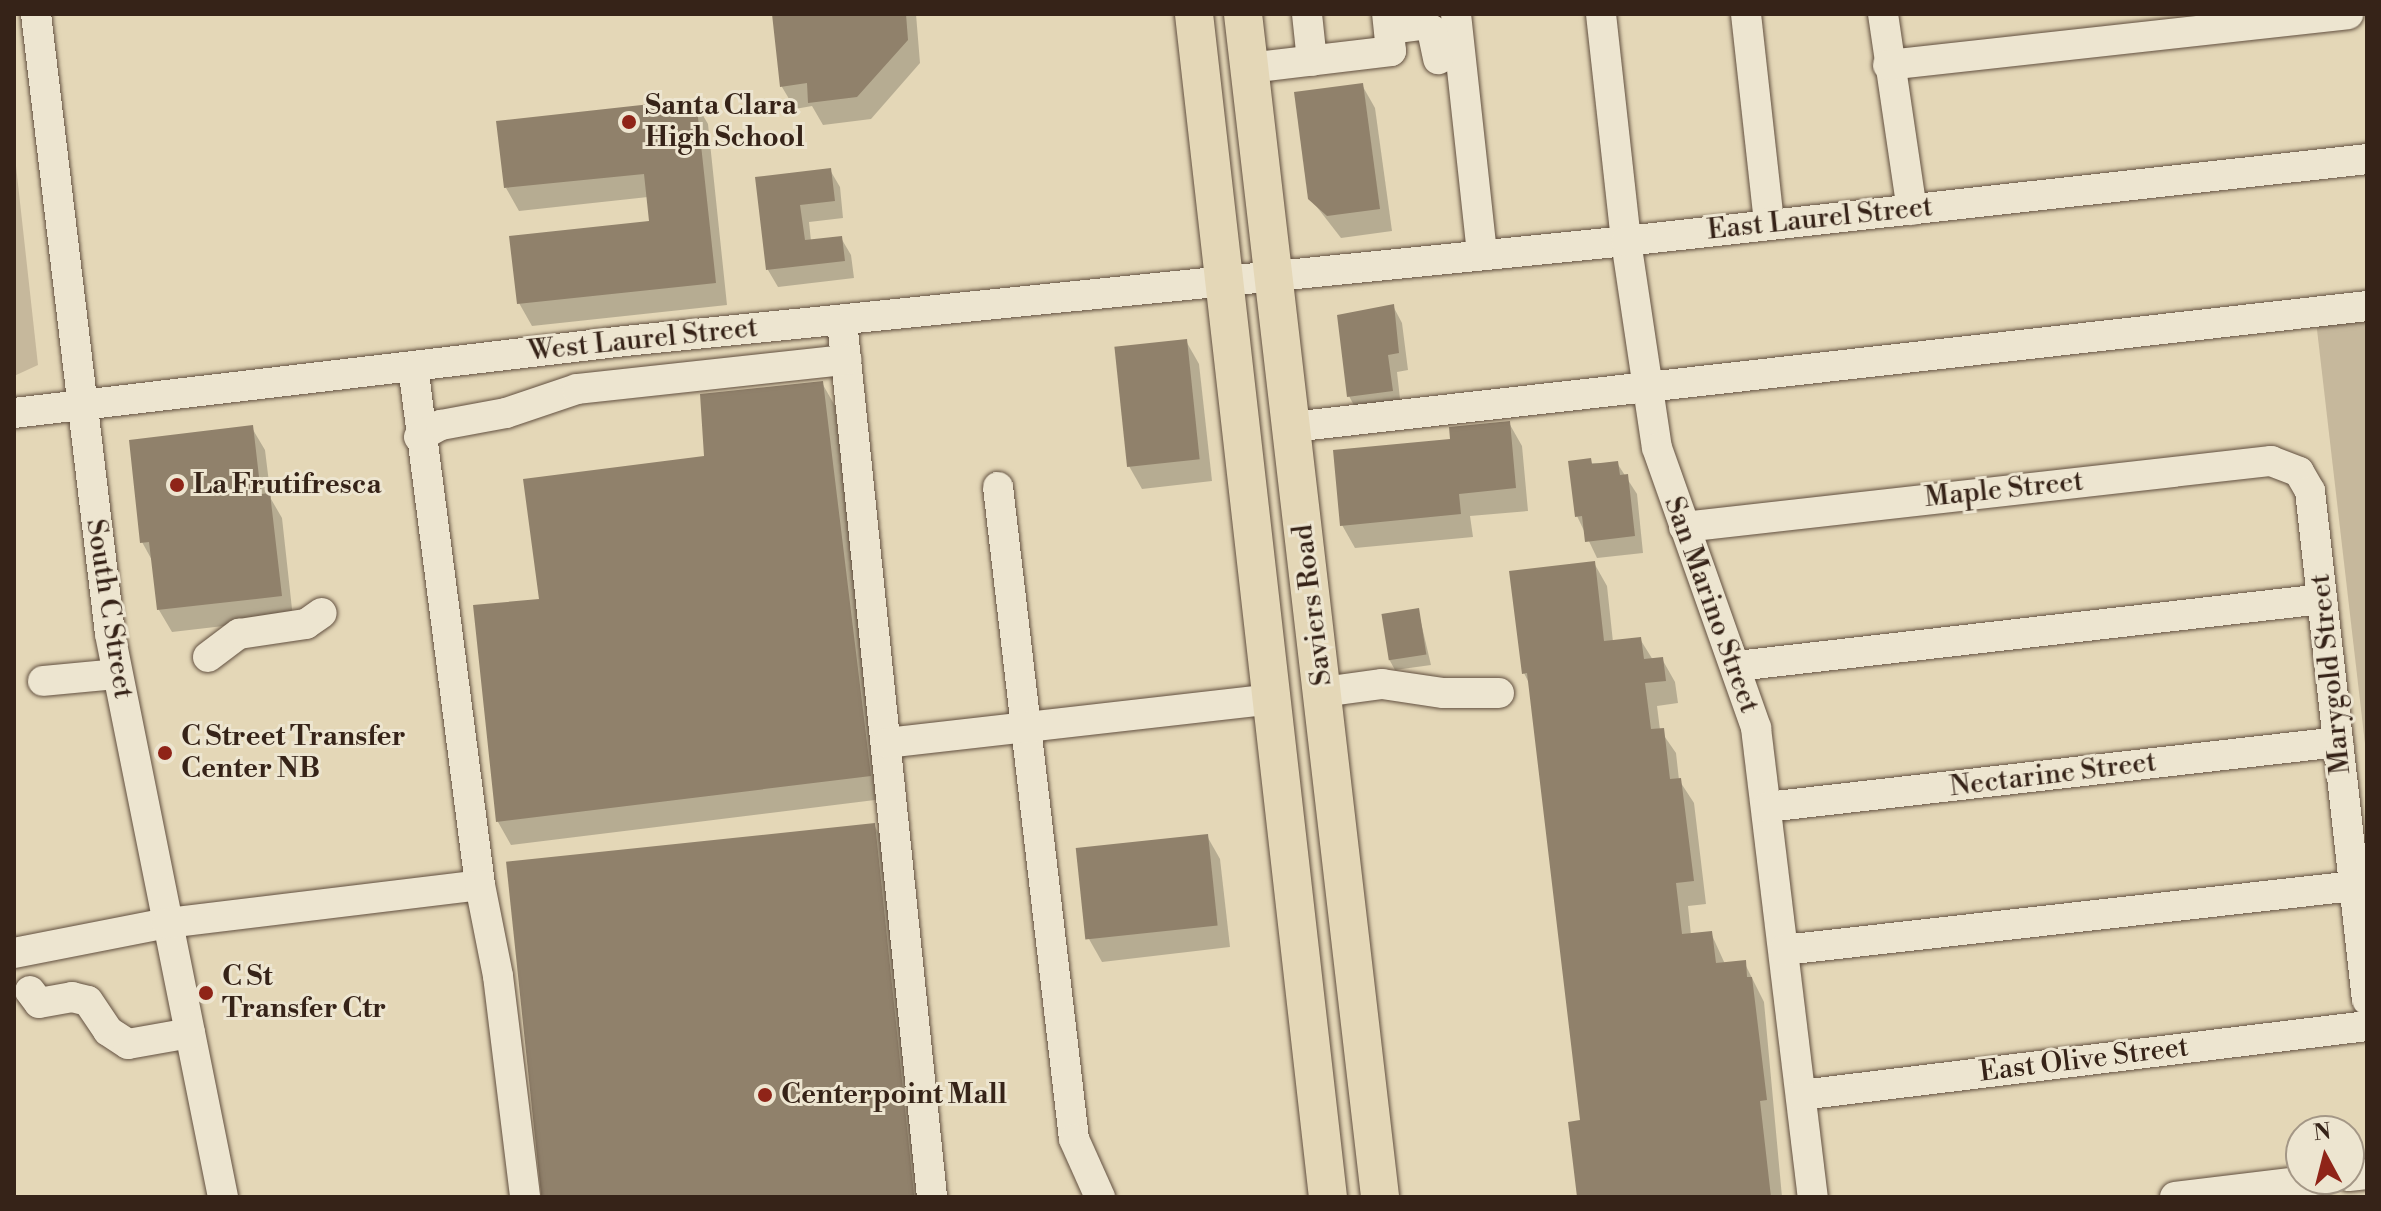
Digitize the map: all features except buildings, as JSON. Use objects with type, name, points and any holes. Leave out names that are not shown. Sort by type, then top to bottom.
[{"type":"main road","name":"Saviers Road","points":[[1194,14],[1328,1197]]},
{"type":"main road","name":"Saviers Road","points":[[1243,14],[1380,1197]]},
{"type":"main road","points":[[1246,471],[1276,519],[1294,665],[1323,692]]},
{"type":"main road","points":[[1271,699],[1284,699],[1296,710],[1303,729],[1341,1047],[1368,1090]]},
{"type":"main road","points":[[1310,1035],[1338,1096],[1351,1197]]},
{"type":"street","name":"South C Street","points":[[36,14],[80,404],[117,674],[223,1197]]},
{"type":"street","points":[[1307,14],[1312,61]]},
{"type":"street","points":[[1456,14],[1482,253]]},
{"type":"street","name":"San Marino Street","points":[[1601,14],[1626,241],[1657,448],[1737,666],[1756,728],[1813,1197]]},
{"type":"street","points":[[1746,14],[1769,222]]},
{"type":"street","points":[[1883,14],[1888,65],[1912,210]]},
{"type":"street","points":[[1888,65],[2348,14]]},
{"type":"street","points":[[1249,68],[1391,51],[1388,22],[1422,25],[1432,30],[1438,59]]},
{"type":"street","name":"East Laurel Street","points":[[1273,277],[2367,159]]},
{"type":"street","name":"West Laurel Street","points":[[14,413],[413,366],[1273,277]]},
{"type":"street","points":[[1292,427],[2367,306]]},
{"type":"street","points":[[842,321],[932,1197]]},
{"type":"street","points":[[419,437],[441,425],[506,413],[577,389],[846,360]]},
{"type":"street","points":[[413,366],[419,437],[480,885],[498,976],[525,1197]]},
{"type":"street","name":"Maple Street","points":[[1684,527],[2271,461],[2299,472],[2310,491]]},
{"type":"street","points":[[998,487],[1029,727],[1074,1139],[1100,1197]]},
{"type":"street","name":"Marygold Street","points":[[2310,491],[2367,1000]]},
{"type":"street","points":[[1737,666],[2322,599]]},
{"type":"street","points":[[208,657],[239,634],[306,624],[322,613]]},
{"type":"street","points":[[43,681],[117,674]]},
{"type":"street","points":[[1323,692],[1382,684],[1443,693],[1499,693]]},
{"type":"street","points":[[887,743],[1271,699]]},
{"type":"street","name":"Nectarine Street","points":[[1767,807],[2338,742]]},
{"type":"street","points":[[190,1033],[128,1044],[108,1031],[88,1001],[72,997],[39,1003],[22,992],[20,951],[167,923],[480,885]]},
{"type":"street","points":[[1784,950],[2354,886]]},
{"type":"street","name":"East Olive Street","points":[[1801,1095],[2367,1026]]},
{"type":"street","points":[[2175,1197],[2285,1184]]},
{"type":"shaded area","points":[[14,148],[38,365],[14,376]]},
{"type":"shaded area","points":[[2367,315],[2367,761],[2316,321]]},
{"type":"place","name":"Santa Clara High School","points":[[629,122]]},
{"type":"place","name":"La Frutifresca","points":[[177,485]]},
{"type":"place","name":"C Street Transfer Center NB","points":[[165,753]]},
{"type":"place","name":"C St Transfer Ctr","points":[[206,993]]},
{"type":"place","name":"Centerpoint Mall","points":[[765,1095]]}]
